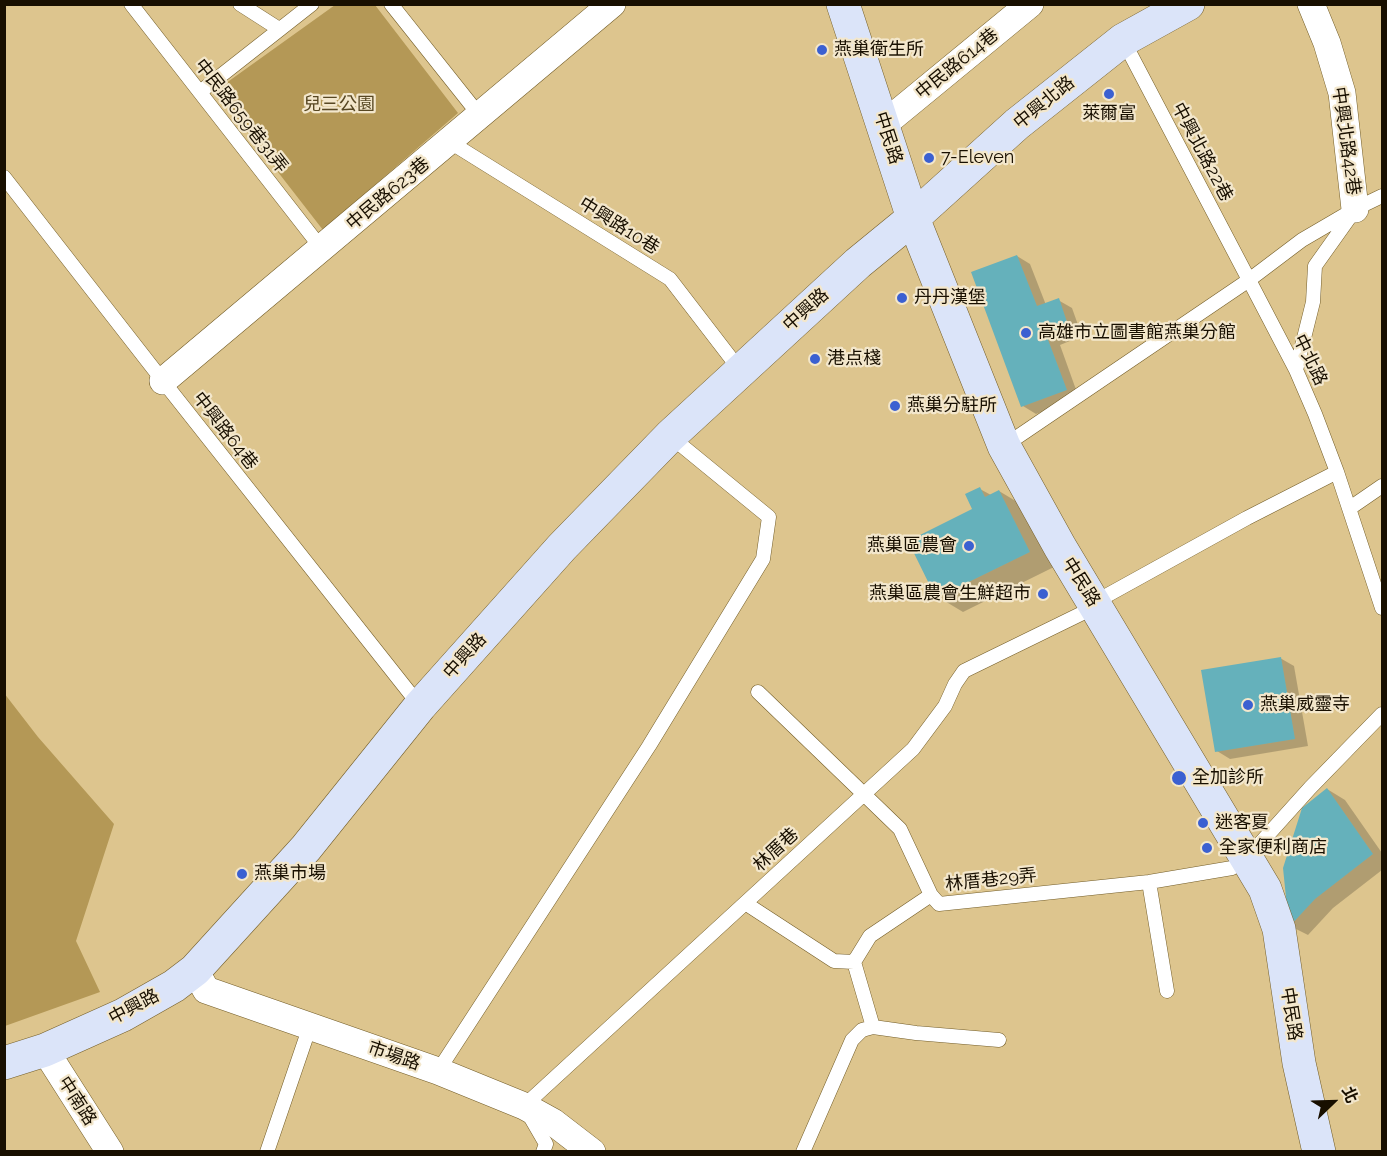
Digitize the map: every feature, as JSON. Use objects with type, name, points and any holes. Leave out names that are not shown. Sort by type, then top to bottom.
[{"type":"main road","name":"中民路","points":[[843,4],[913,218],[1004,446],[1048,527],[1265,889],[1279,929],[1299,1063],[1319,1152]]},
{"type":"main road","name":"中興北路","points":[[913,218],[1017,124],[1123,40],[1188,4]]},
{"type":"main road","name":"中興路","points":[[4,1063],[45,1050],[123,1015],[174,986],[195,970],[306,848],[420,706],[562,548],[670,436],[740,370],[913,218]]},
{"type":"street","name":"中民路623巷","points":[[163,381],[612,4]]},
{"type":"street","name":"中民路614巷","points":[[884,124],[1030,4]]},
{"type":"street","name":"中興北路42巷","points":[[1311,4],[1327,43],[1342,93],[1355,209]]},
{"type":"street","name":"市場路","points":[[195,970],[206,990],[438,1071],[524,1106],[553,1122],[592,1152]]},
{"type":"street","name":"中南路","points":[[45,1050],[110,1152]]},
{"type":"lane","name":"中民路659巷31弄","points":[[131,4],[322,249]]},
{"type":"lane","points":[[240,4],[279,29]]},
{"type":"lane","points":[[200,93],[312,4]]},
{"type":"lane","points":[[392,4],[480,116]]},
{"type":"lane","name":"中興北路22巷","points":[[1123,40],[1249,280]]},
{"type":"lane","name":"中興路10巷","points":[[450,142],[670,279],[740,370]]},
{"type":"lane","name":"中興路64巷","points":[[4,177],[420,706]]},
{"type":"lane","points":[[1004,446],[1249,280],[1302,240],[1355,209],[1383,196]]},
{"type":"lane","points":[[1296,370],[1313,302],[1315,266],[1355,209]]},
{"type":"lane","name":"中北路","points":[[1249,280],[1296,370],[1337,472],[1383,608]]},
{"type":"lane","points":[[438,1071],[649,746],[763,559],[769,517],[670,436]]},
{"type":"lane","name":"林厝巷","points":[[524,1106],[913,749],[945,706],[964,671],[1096,604],[1247,518],[1337,472]]},
{"type":"lane","points":[[1350,508],[1383,486]]},
{"type":"lane","points":[[758,692],[900,829],[931,895]]},
{"type":"lane","points":[[1247,858],[1310,788],[1383,714]]},
{"type":"lane","name":"林厝巷29弄","points":[[854,962],[870,936],[931,895],[939,904],[1149,882],[1232,868],[1247,858]]},
{"type":"lane","points":[[1149,882],[1167,991]]},
{"type":"lane","points":[[746,903],[834,961],[854,962],[873,1028]]},
{"type":"lane","points":[[267,1152],[310,1026]]},
{"type":"lane","points":[[803,1152],[852,1040],[862,1030],[873,1028],[999,1040]]},
{"type":"lane","points":[[524,1106],[546,1144],[543,1152]]},
{"type":"green space","name":"兒三公園","points":[[335,5],[375,5],[458,113],[323,230],[215,91]]},
{"type":"green space","points":[[4,693],[38,737],[114,824],[76,941],[100,992],[5,1026]]},
{"type":"building","name":"高雄市立圖書館燕巢分館","points":[[1017,255],[1037,306],[1059,298],[1069,328],[1047,337],[1067,390],[1021,407],[971,272]]},
{"type":"building","name":"燕巢區農會","points":[[980,487],[985,497],[999,490],[1030,552],[936,598],[908,541],[972,509],[965,494]]},
{"type":"building","name":"燕巢威靈寺","points":[[1281,657],[1295,739],[1215,752],[1201,670]]},
{"type":"building","points":[[1327,788],[1373,854],[1315,899],[1289,927],[1283,868],[1302,808]]},
{"type":"place","name":"燕巢衛生所","points":[[822,50]]},
{"type":"place","name":"萊爾富","points":[[1109,94]]},
{"type":"place","name":"7-Eleven","points":[[929,158]]},
{"type":"place","name":"丹丹漢堡","points":[[902,298]]},
{"type":"place","name":"高雄市立圖書館燕巢分館","points":[[1026,333]]},
{"type":"place","name":"港点棧","points":[[815,359]]},
{"type":"place","name":"燕巢分駐所","points":[[895,406]]},
{"type":"place","name":"燕巢區農會","points":[[969,546]]},
{"type":"place","name":"燕巢區農會生鮮超市","points":[[1043,594]]},
{"type":"place","name":"燕巢威靈寺","points":[[1248,705]]},
{"type":"place","name":"全加診所","points":[[1179,778]]},
{"type":"place","name":"迷客夏","points":[[1203,823]]},
{"type":"place","name":"全家便利商店","points":[[1207,848]]},
{"type":"place","name":"燕巢市場","points":[[242,874]]}]
